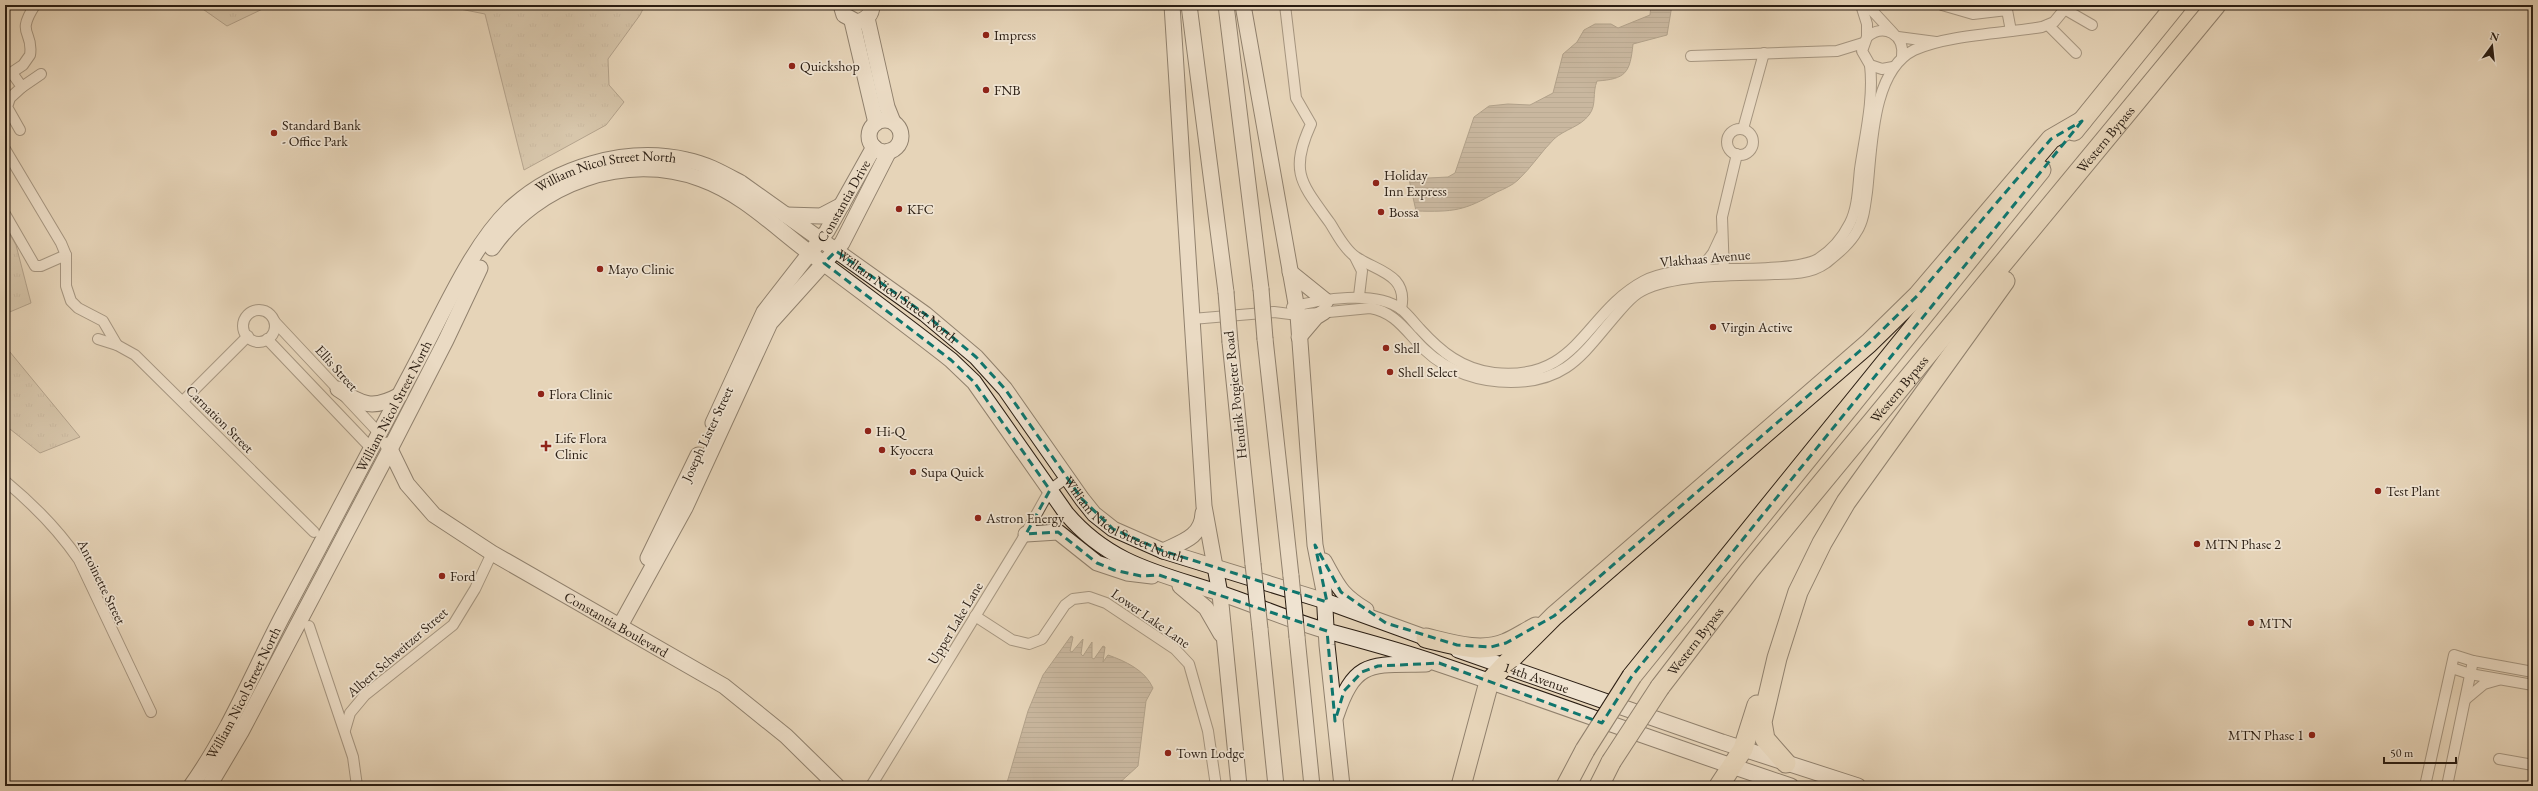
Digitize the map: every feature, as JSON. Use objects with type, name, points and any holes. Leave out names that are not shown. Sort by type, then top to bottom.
[{"type":"highway","name":"Western Bypass","points":[[1566,786],[1585,750],[1632,676],[2176,5]]},
{"type":"highway","name":"Western Bypass","points":[[1598,786],[1610,762],[1660,687],[1754,565],[2216,5]]},
{"type":"highway","points":[[1786,763],[1768,744],[1763,731],[1764,714],[1787,621],[1801,586],[1822,543],[1846,502],[2124,117]]},
{"type":"highway","points":[[1461,786],[1489,682],[1503,667],[1554,616],[1869,343],[1918,295],[2051,139],[2082,121]]},
{"type":"highway","points":[[1426,638],[1457,645],[1491,648],[1506,643],[1554,616]]},
{"type":"highway","points":[[1719,786],[1733,767],[1743,749],[1763,685],[1777,658]]},
{"type":"main road","points":[[841,5],[844,15],[852,21],[876,123]]},
{"type":"main road","points":[[1172,5],[1204,506],[1220,594],[1239,786]]},
{"type":"main road","name":"Hendrik Potgieter Road","points":[[1189,5],[1226,292],[1276,786]]},
{"type":"main road","points":[[1226,5],[1261,289],[1312,786]]},
{"type":"main road","points":[[1243,5],[1297,310],[1315,545],[1325,601],[1342,786]]},
{"type":"main road","points":[[852,21],[870,12],[887,107],[893,122],[900,130],[901,136],[897,147],[885,152],[874,147],[869,137],[872,125],[881,120],[893,122]]},
{"type":"main road","name":"Constantia Drive","points":[[810,253],[821,240],[874,147]]},
{"type":"main road","name":"Constantia Drive","points":[[824,263],[842,243],[890,151]]},
{"type":"main road","name":"William Nicol Street North","points":[[191,786],[225,729],[370,448],[453,295],[486,239],[509,210],[554,178],[579,168],[626,157],[650,156],[688,160],[713,168],[741,183],[924,314],[976,357],[1005,389],[1066,478],[1094,514],[1113,529],[1163,551],[1216,568]]},
{"type":"main road","name":"William Nicol Street North","points":[[209,786],[241,732],[390,458],[487,256],[501,235],[515,221],[548,195],[566,186],[602,173],[637,168],[682,173],[702,179],[742,201],[951,360],[974,382],[1050,490],[1078,527],[1091,538],[1104,548],[1159,574],[1220,594]]},
{"type":"main road","points":[[786,215],[821,216],[842,205]]},
{"type":"main road","name":"Joseph Lister Street","points":[[616,624],[680,493],[758,324],[771,300],[810,253]]},
{"type":"main road","name":"Joseph Lister Street","points":[[616,624],[685,508],[770,323],[824,263]]},
{"type":"main road","points":[[1290,272],[1325,307],[1299,337]]},
{"type":"main road","points":[[338,389],[358,401],[373,404],[387,402],[400,395]]},
{"type":"main road","name":"Constantia Boulevard","points":[[379,433],[390,458],[407,484],[434,515],[492,553],[724,686],[786,736],[837,786]]},
{"type":"main road","name":"Constantia Boulevard","points":[[370,448],[390,458]]},
{"type":"main road","points":[[1163,551],[1197,534],[1202,526],[1204,506]]},
{"type":"main road","points":[[1026,534],[1058,532],[1103,566],[1141,576],[1159,574]]},
{"type":"main road","points":[[1315,545],[1335,585],[1341,592],[1353,602],[1386,623]]},
{"type":"main road","name":"14th Avenue","points":[[1216,568],[1325,601],[1503,667],[1743,749],[1858,786]]},
{"type":"main road","points":[[1174,580],[1206,608],[1224,638]]},
{"type":"main road","name":"14th Avenue","points":[[1220,594],[1327,631],[1438,663],[1791,786]]},
{"type":"main road","points":[[1335,721],[1344,691],[1362,672],[1378,666],[1438,663]]},
{"type":"street","points":[[22,88],[8,75],[30,55],[24,27],[34,5]]},
{"type":"street","points":[[1285,5],[1296,98],[1311,124],[1299,153],[1303,183],[1312,200],[1355,257],[1362,271],[1359,296]]},
{"type":"street","points":[[1860,5],[1867,24],[1862,51],[1868,62]]},
{"type":"street","points":[[1867,5],[1902,43],[1902,57]]},
{"type":"street","points":[[1942,5],[1973,14],[2007,10],[2011,31]]},
{"type":"street","points":[[2076,53],[2048,25],[2067,7],[2092,25]]},
{"type":"street","name":"Vlakhaas Avenue","points":[[1401,309],[1433,344],[1463,366],[1493,372],[1518,373],[1536,370],[1558,360],[1571,351],[1621,296],[1641,282],[1668,273],[1700,270],[1724,273],[1807,271],[1824,264],[1849,243],[1862,221],[1878,109],[1884,86],[1893,67],[1902,57],[1936,42],[2048,25]]},
{"type":"street","points":[[1690,56],[1837,51],[1865,40],[1879,30],[1896,35],[1936,42]]},
{"type":"street","points":[[1837,51],[1868,62],[1882,69],[1893,67]]},
{"type":"street","points":[[1743,129],[1764,54]]},
{"type":"street","name":"Vlakhaas Avenue","points":[[1394,317],[1426,351],[1445,366],[1459,373],[1494,381],[1513,382],[1540,378],[1564,370],[1578,360],[1628,300],[1652,285],[1676,280],[1816,260],[1835,245],[1847,228],[1853,214],[1870,95],[1868,62]]},
{"type":"street","points":[[20,130],[7,104],[10,98],[41,74]]},
{"type":"street","points":[[1743,129],[1750,134],[1752,147],[1746,153],[1737,154],[1728,145],[1728,136],[1734,130],[1743,129]]},
{"type":"street","points":[[5,149],[37,200],[66,255],[66,286],[71,301],[78,308],[103,321],[117,345]]},
{"type":"street","points":[[1724,273],[1721,235],[1722,217],[1737,154]]},
{"type":"street","points":[[5,214],[35,266],[41,266],[66,255]]},
{"type":"street","points":[[1700,270],[1712,253],[1721,235]]},
{"type":"street","points":[[1192,319],[1325,307],[1364,307],[1380,309],[1394,317],[1401,309],[1401,293],[1390,274],[1355,257]]},
{"type":"street","points":[[1325,307],[1359,296],[1381,300],[1401,309]]},
{"type":"street","name":"Ellis Street","points":[[248,336],[244,321],[250,313],[265,311],[379,433]]},
{"type":"street","points":[[184,401],[248,336],[257,341],[267,339],[273,334],[275,322]]},
{"type":"street","name":"Carnation Street","points":[[98,339],[117,345],[135,356],[184,401],[314,532]]},
{"type":"street","name":"Ellis Street","points":[[267,339],[370,448]]},
{"type":"street","name":"Upper Lake Lane","points":[[871,786],[1026,534],[1050,490],[1066,478]]},
{"type":"street","name":"Antoinette Street","points":[[5,481],[37,508],[65,539],[79,560],[151,712]]},
{"type":"street","name":"Albert Schweitzer Street","points":[[345,730],[350,712],[365,695],[453,625],[476,589],[492,553]]},
{"type":"street","name":"Lower Lake Lane","points":[[975,616],[1012,640],[1029,644],[1042,639],[1065,605],[1073,599],[1088,596],[1106,603],[1175,648],[1189,664],[1208,731],[1216,786]]},
{"type":"street","points":[[309,626],[345,730],[355,766],[357,786]]},
{"type":"street","points":[[2425,786],[2454,655],[2473,661],[2533,672]]},
{"type":"street","points":[[2447,786],[2473,661]]},
{"type":"street","points":[[2452,668],[2470,674],[2533,685]]},
{"type":"street","points":[[2466,699],[2484,684],[2502,679]]},
{"type":"street","points":[[2498,759],[2533,765]]},
{"type":"highlighted area","points":[[2082,121],[1632,676],[1602,723],[1439,663],[1378,666],[1362,672],[1344,691],[1335,721],[1327,631],[1159,575],[1141,576],[1114,570],[1097,563],[1058,532],[1026,534],[1050,490],[974,382],[951,360],[824,263],[836,251],[925,314],[976,357],[1005,389],[1082,499],[1113,529],[1163,551],[1327,602],[1315,545],[1341,592],[1386,623],[1457,645],[1491,647],[1506,643],[1554,616],[1869,343],[1918,295],[2051,139]]},
{"type":"green space","points":[[197,5],[271,5],[227,26]]},
{"type":"green space","points":[[440,5],[645,5],[640,15],[608,59],[609,85],[624,102],[606,125],[524,170],[485,14]]},
{"type":"green space","points":[[5,226],[16,245],[31,303],[5,314]]},
{"type":"green space","points":[[5,346],[80,437],[40,453],[5,425]]},
{"type":"shaded area","points":[[1651,5],[1672,5],[1667,35],[1633,44],[1630,62],[1625,73],[1607,80],[1597,81],[1594,103],[1589,115],[1577,125],[1554,139],[1516,182],[1467,207],[1440,211],[1416,211],[1409,179],[1448,177],[1455,173],[1474,117],[1489,106],[1508,104],[1530,105],[1553,93],[1563,54],[1577,42],[1584,30],[1595,24],[1611,24],[1618,28],[1650,15]]},
{"type":"shaded area","points":[[1071,636],[1073,637],[1070,651],[1072,652],[1083,639],[1081,654],[1083,656],[1092,642],[1092,658],[1094,659],[1103,646],[1105,647],[1103,662],[1108,655],[1128,663],[1145,676],[1153,688],[1146,701],[1138,766],[1116,786],[1006,786],[1028,711],[1043,675]]},
{"type":"place","name":"Impress","points":[[986,35]]},
{"type":"place","name":"Quickshop","points":[[792,66]]},
{"type":"place","name":"FNB","points":[[986,90]]},
{"type":"place","name":"Standard Bank - Office Park","points":[[274,133]]},
{"type":"place","name":"Holiday Inn Express","points":[[1376,183]]},
{"type":"place","name":"KFC","points":[[899,209]]},
{"type":"place","name":"Bossa","points":[[1381,212]]},
{"type":"place","name":"Mayo Clinic","points":[[600,269]]},
{"type":"place","name":"Virgin Active","points":[[1713,327]]},
{"type":"place","name":"Shell","points":[[1386,348]]},
{"type":"place","name":"Shell Select","points":[[1390,372]]},
{"type":"place","name":"Flora Clinic","points":[[541,394]]},
{"type":"place","name":"Hi-Q","points":[[868,431]]},
{"type":"place","name":"Life Flora Clinic","points":[[546,446]]},
{"type":"place","name":"Kyocera","points":[[882,450]]},
{"type":"place","name":"Supa Quick","points":[[913,472]]},
{"type":"place","name":"Test Plant","points":[[2378,491]]},
{"type":"place","name":"Astron Energy","points":[[978,518]]},
{"type":"place","name":"MTN Phase 2","points":[[2197,544]]},
{"type":"place","name":"Ford","points":[[442,576]]},
{"type":"place","name":"MTN","points":[[2251,623]]},
{"type":"place","name":"MTN Phase 1","points":[[2312,735]]},
{"type":"place","name":"Town Lodge","points":[[1168,753]]}]
